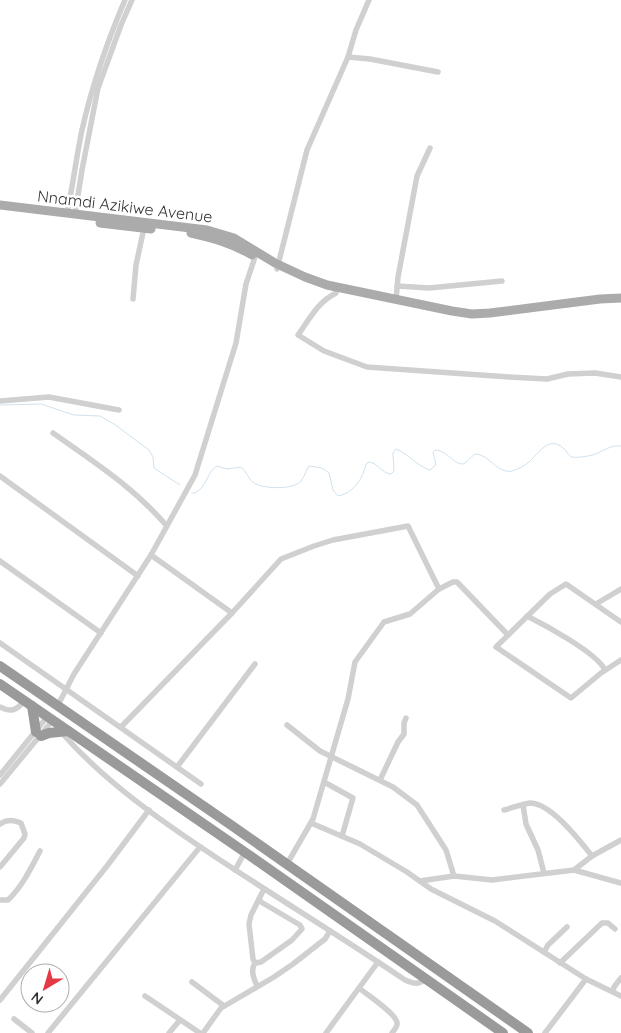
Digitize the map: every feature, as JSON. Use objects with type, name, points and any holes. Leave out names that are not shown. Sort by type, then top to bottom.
[{"type":"highway","points":[[0,666],[528,1033]]},
{"type":"highway","points":[[0,684],[50,719],[64,732],[245,852],[503,1033]]},
{"type":"highway","points":[[28,703],[38,734],[64,732]]},
{"type":"main road","name":"Nnamdi Azikiwe Avenue","points":[[0,206],[207,230],[234,238],[277,267],[327,285],[452,311],[479,314],[512,312],[600,299],[621,298]]},
{"type":"main road","name":"Nnamdi Azikiwe Avenue","points":[[0,211],[189,233],[214,238],[229,243],[305,282],[336,293],[442,314],[479,319],[621,304]]},
{"type":"street","points":[[71,214],[82,129],[105,49],[125,0]]},
{"type":"street","points":[[71,214],[98,88],[132,0]]},
{"type":"street","points":[[277,267],[307,150],[348,58],[356,30],[369,0]]},
{"type":"street","points":[[348,58],[370,59],[438,72]]},
{"type":"street","points":[[396,300],[417,176],[430,148]]},
{"type":"street","points":[[133,299],[136,265],[144,228]]},
{"type":"street","points":[[58,705],[66,689],[151,555],[195,475],[236,343],[246,284],[256,257]]},
{"type":"street","points":[[398,286],[429,288],[502,281]]},
{"type":"street","points":[[336,293],[325,298],[298,335],[324,351],[367,368],[547,379],[568,374],[594,373],[621,377]]},
{"type":"street","points":[[0,401],[49,397],[119,410]]},
{"type":"street","points":[[54,433],[132,490],[145,501],[166,525]]},
{"type":"street","points":[[0,476],[138,576]]},
{"type":"street","points":[[121,727],[232,613],[281,559],[327,542],[408,526],[438,589]]},
{"type":"street","points":[[151,555],[232,613]]},
{"type":"street","points":[[0,561],[101,633]]},
{"type":"street","points":[[286,864],[311,823],[348,700],[354,662],[384,622],[410,614],[438,589],[457,582],[508,635]]},
{"type":"street","points":[[621,622],[566,584],[550,594],[496,647],[572,698],[588,682],[621,660]]},
{"type":"street","points":[[596,604],[621,588]]},
{"type":"street","points":[[527,616],[559,632],[599,662],[605,670]]},
{"type":"street","points":[[0,643],[201,784]]},
{"type":"street","points":[[177,767],[255,664]]},
{"type":"street","points":[[0,707],[7,711],[13,711],[28,703]]},
{"type":"street","points":[[380,780],[398,742],[404,734],[406,718]]},
{"type":"street","points":[[0,784],[50,719]]},
{"type":"street","points":[[286,725],[331,757],[393,787],[417,805],[446,850],[454,876]]},
{"type":"street","points":[[64,732],[90,762],[149,810],[200,847],[405,980],[415,984],[420,984],[426,980]]},
{"type":"street","points":[[0,775],[38,734]]},
{"type":"street","points":[[324,782],[353,798],[342,836]]},
{"type":"street","points":[[523,805],[526,824],[538,850],[544,873]]},
{"type":"street","points":[[504,810],[523,805],[538,805],[568,827],[592,856]]},
{"type":"street","points":[[0,1000],[107,866],[149,810]]},
{"type":"street","points":[[0,824],[4,821],[13,820],[21,823],[25,834],[24,838],[0,867]]},
{"type":"street","points":[[311,823],[360,844],[449,899],[495,921],[586,979],[621,996]]},
{"type":"street","points":[[574,870],[592,856],[621,840]]},
{"type":"street","points":[[48,1033],[200,847]]},
{"type":"street","points":[[0,900],[8,900],[13,895],[29,872],[40,851]]},
{"type":"street","points":[[235,870],[245,852]]},
{"type":"street","points":[[420,881],[454,876],[492,880],[574,870],[621,883]]},
{"type":"street","points":[[257,986],[252,969],[255,963],[249,924],[251,914],[264,889]]},
{"type":"street","points":[[255,963],[261,962],[292,940],[302,929],[300,925],[259,899]]},
{"type":"street","points":[[560,963],[602,923],[608,923],[615,929]]},
{"type":"street","points":[[544,952],[567,926]]},
{"type":"street","points":[[145,996],[201,1033],[221,1008],[293,964],[325,939],[330,931]]},
{"type":"street","points":[[326,1033],[378,962]]},
{"type":"street","points":[[613,992],[621,978]]},
{"type":"street","points":[[545,1033],[586,979]]},
{"type":"street","points":[[192,982],[224,1006]]},
{"type":"street","points":[[358,988],[393,1015],[398,1025],[392,1033]]},
{"type":"street","points":[[14,1019],[32,1033]]},
{"type":"street","points":[[169,1033],[180,1020]]},
{"type":"waterway","points":[[0,405],[41,404],[74,415],[100,416],[149,450],[153,457],[154,468],[180,485]]},
{"type":"waterway","points":[[192,493],[195,493],[202,487],[213,469],[217,466],[227,469],[241,467],[254,483],[278,488],[297,484],[301,481],[309,466],[322,468],[329,473],[333,490],[338,496],[349,492],[357,484],[366,464],[369,462],[391,474],[394,471],[393,453],[396,449],[430,470],[436,465],[433,452],[435,450],[462,464],[475,454],[480,455],[502,470],[512,471],[529,462],[548,445],[558,445],[571,457],[592,455],[612,447],[621,446]]}]
